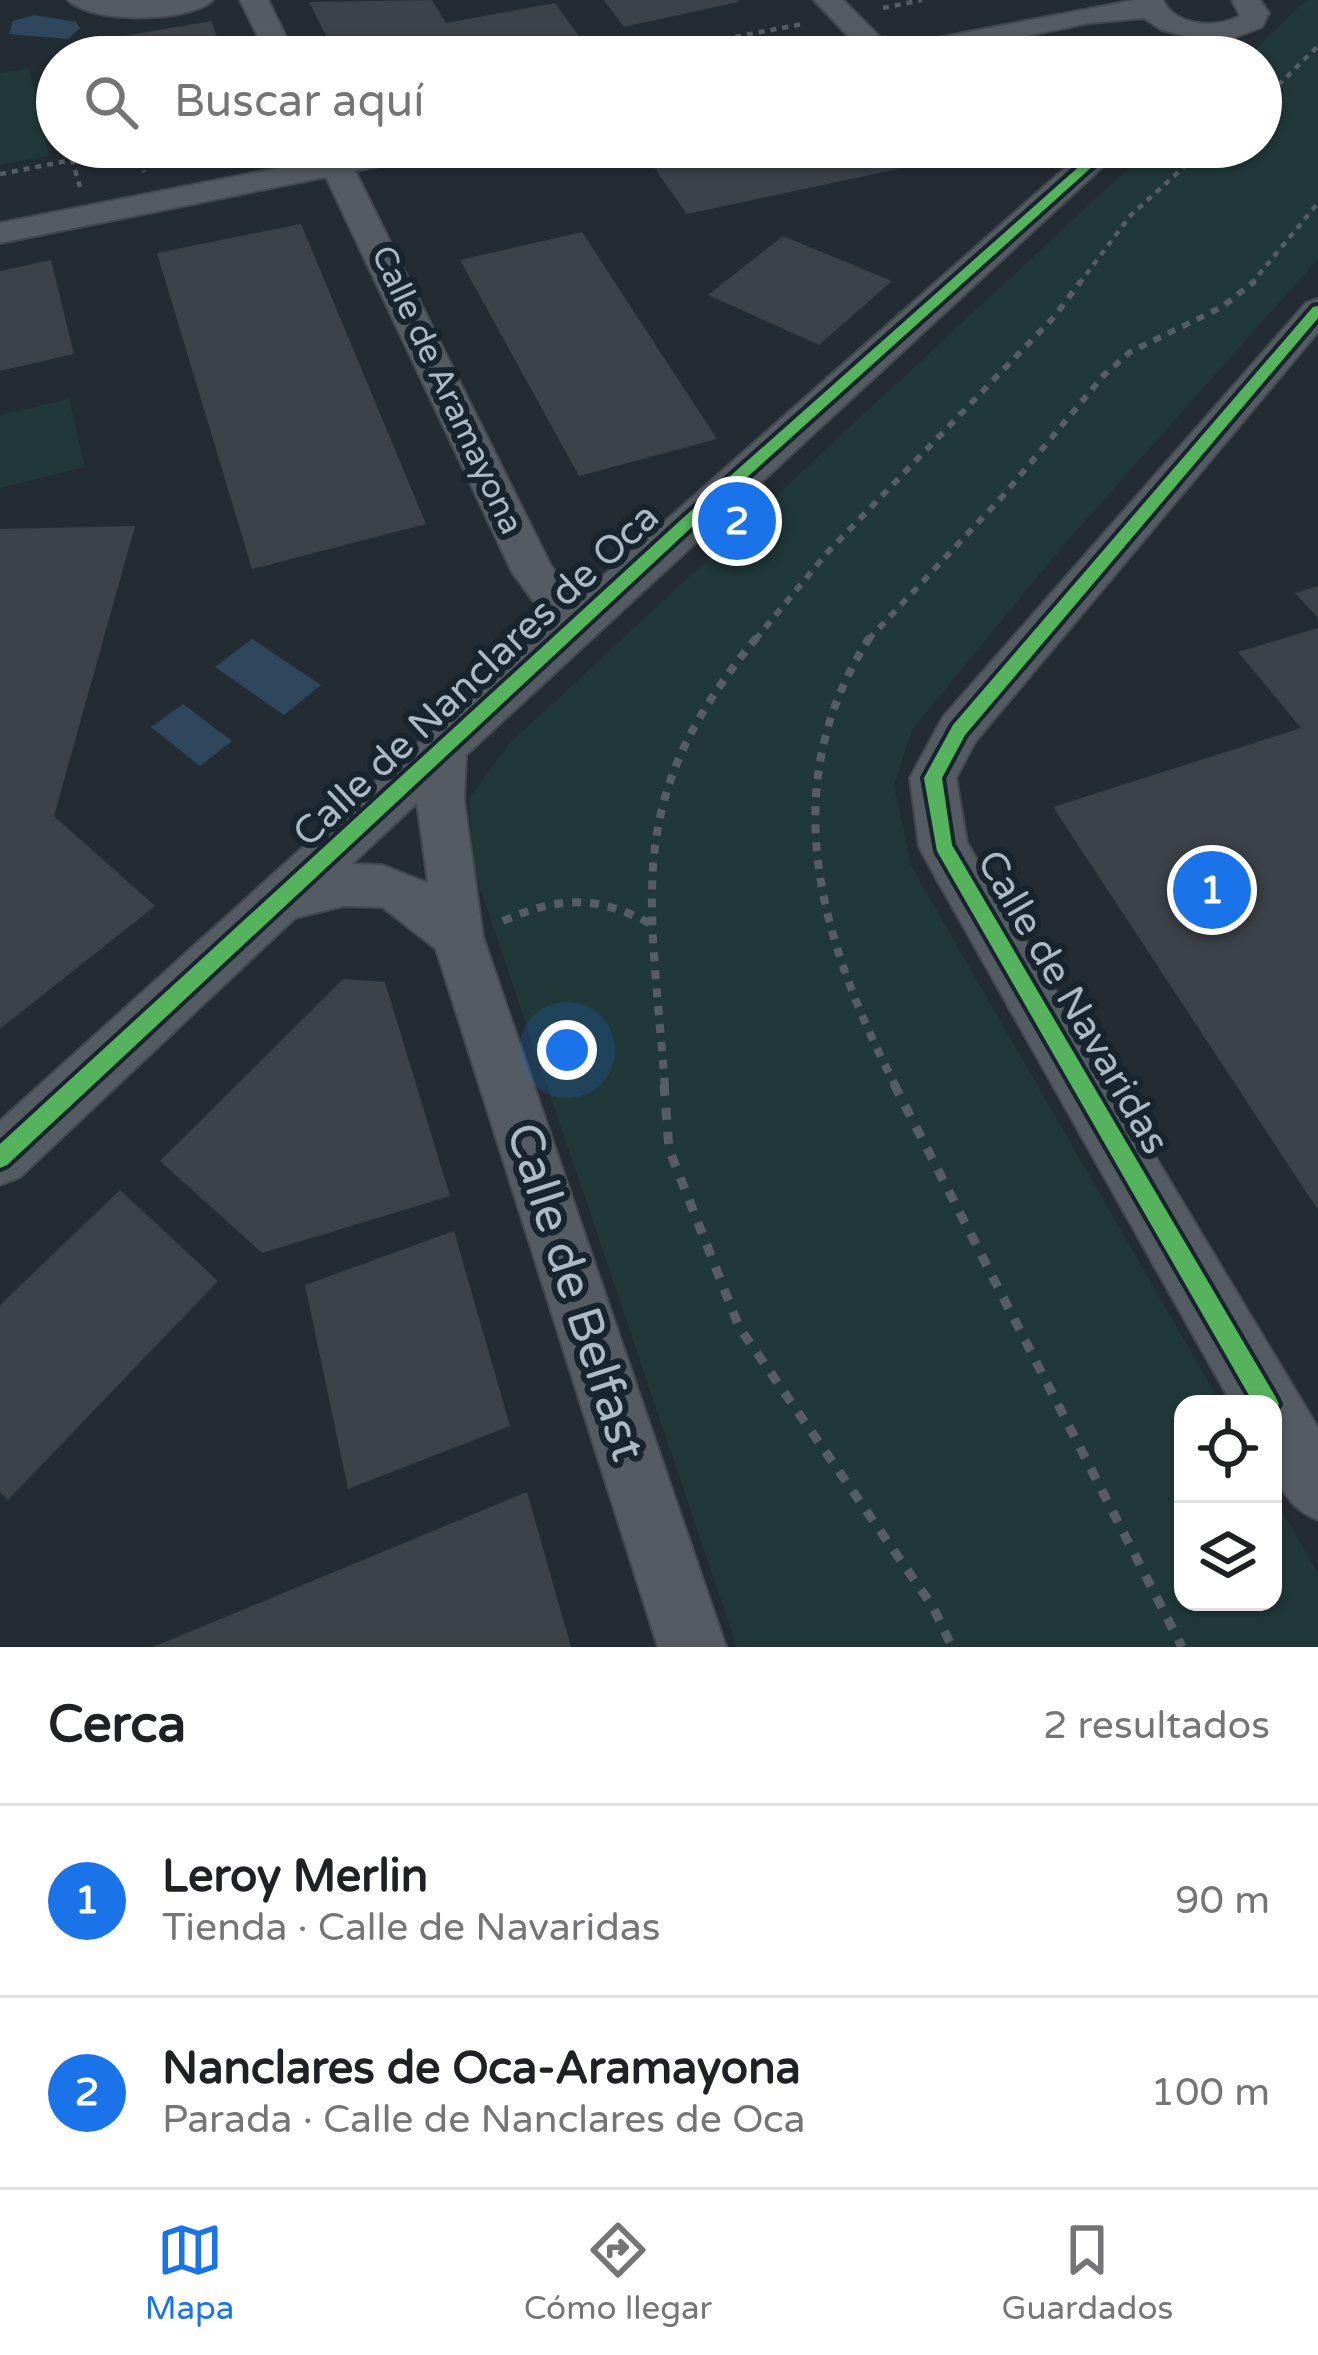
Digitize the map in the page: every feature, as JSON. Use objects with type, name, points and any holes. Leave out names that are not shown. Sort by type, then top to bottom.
[{"type":"street","points":[[82,0],[125,12],[199,0]]},
{"type":"street","points":[[254,0],[272,36]]},
{"type":"street","points":[[1224,36],[1252,21],[1251,1]]},
{"type":"street","points":[[989,36],[1150,5],[1191,36]]},
{"type":"street","points":[[836,8],[863,36]]},
{"type":"street","points":[[0,233],[280,168]]},
{"type":"street","name":"Calle de Aramayona","points":[[338,168],[533,572],[556,606],[580,623]]},
{"type":"street","name":"Calle de Nanclares de Oca","points":[[0,1158],[284,901],[626,575],[1084,168]]},
{"type":"street","name":"Calle de Navaridas","points":[[1262,1395],[943,845],[933,778],[959,730],[1318,310]]},
{"type":"street","name":"Calle de Belfast","points":[[444,750],[436,792],[442,845],[457,901],[458,937],[692,1647]]},
{"type":"street","name":"Calle de Belfast","points":[[284,901],[363,881],[420,899],[458,937]]},
{"type":"street","points":[[1282,1429],[1318,1488]]},
{"type":"path","points":[[717,36],[836,8],[922,0]]},
{"type":"path","points":[[1282,81],[1318,46]]},
{"type":"path","points":[[0,174],[36,167]]},
{"type":"path","points":[[74,168],[80,187],[94,184]]},
{"type":"path","points":[[127,178],[145,175],[144,168]]},
{"type":"path","points":[[952,1647],[933,1607],[740,1327],[669,1149],[652,925],[651,859],[658,808],[676,755],[701,708],[827,554],[1054,317],[1130,216],[1183,168]]},
{"type":"path","points":[[458,937],[570,894],[611,904],[652,925]]},
{"type":"green space","points":[[1306,0],[1318,0],[1318,259],[1061,548],[912,730],[894,786],[911,866],[1216,1395],[1174,1395],[1174,1611],[1282,1611],[1282,1511],[1318,1574],[1318,1647],[737,1647],[474,870],[469,799],[508,745],[1128,168],[1282,168],[1282,36],[1269,36]]},
{"type":"green space","points":[[29,69],[36,99],[36,158],[0,165],[0,73]]},
{"type":"green space","points":[[69,399],[85,467],[0,488],[0,415]]},
{"type":"water","points":[[34,15],[76,22],[80,28],[71,36],[9,34],[13,21]]},
{"type":"water","points":[[252,639],[321,685],[284,715],[215,667]]},
{"type":"water","points":[[183,704],[232,741],[200,766],[151,727]]},
{"type":"building","points":[[432,0],[446,23],[555,3],[579,36],[326,36],[309,2]]},
{"type":"building","points":[[604,0],[738,0],[738,2],[624,27]]},
{"type":"building","points":[[211,21],[217,36],[123,36]]},
{"type":"building","points":[[654,168],[902,168],[687,214]]},
{"type":"building","points":[[301,224],[426,524],[252,569],[157,253]]},
{"type":"building","points":[[582,232],[717,439],[579,476],[460,260]]},
{"type":"building","points":[[783,236],[892,281],[819,345],[708,295]]},
{"type":"building","points":[[51,260],[74,354],[0,371],[0,271]]},
{"type":"building","points":[[135,526],[54,816],[155,906],[0,1029],[0,529]]},
{"type":"building","points":[[1318,586],[1318,618],[1295,593]]},
{"type":"building","points":[[1318,628],[1318,1210],[1053,807],[1301,728],[1238,652]]},
{"type":"building","points":[[343,979],[385,982],[450,1196],[262,1253],[160,1161]]},
{"type":"building","points":[[120,1190],[218,1281],[8,1500],[0,1492],[0,1305]]},
{"type":"building","points":[[454,1231],[510,1426],[348,1489],[305,1285]]},
{"type":"building","points":[[527,1492],[571,1647],[153,1647]]},
{"type":"cycle path","points":[[0,1158],[689,522],[1084,168]]},
{"type":"cycle path","points":[[1262,1395],[943,846],[933,778],[959,730],[1318,310]]},
{"type":"place","name":"Nanclares de Oca-Aramayona","points":[[737,521]]},
{"type":"place","name":"Leroy Merlin","points":[[1212,890]]}]
